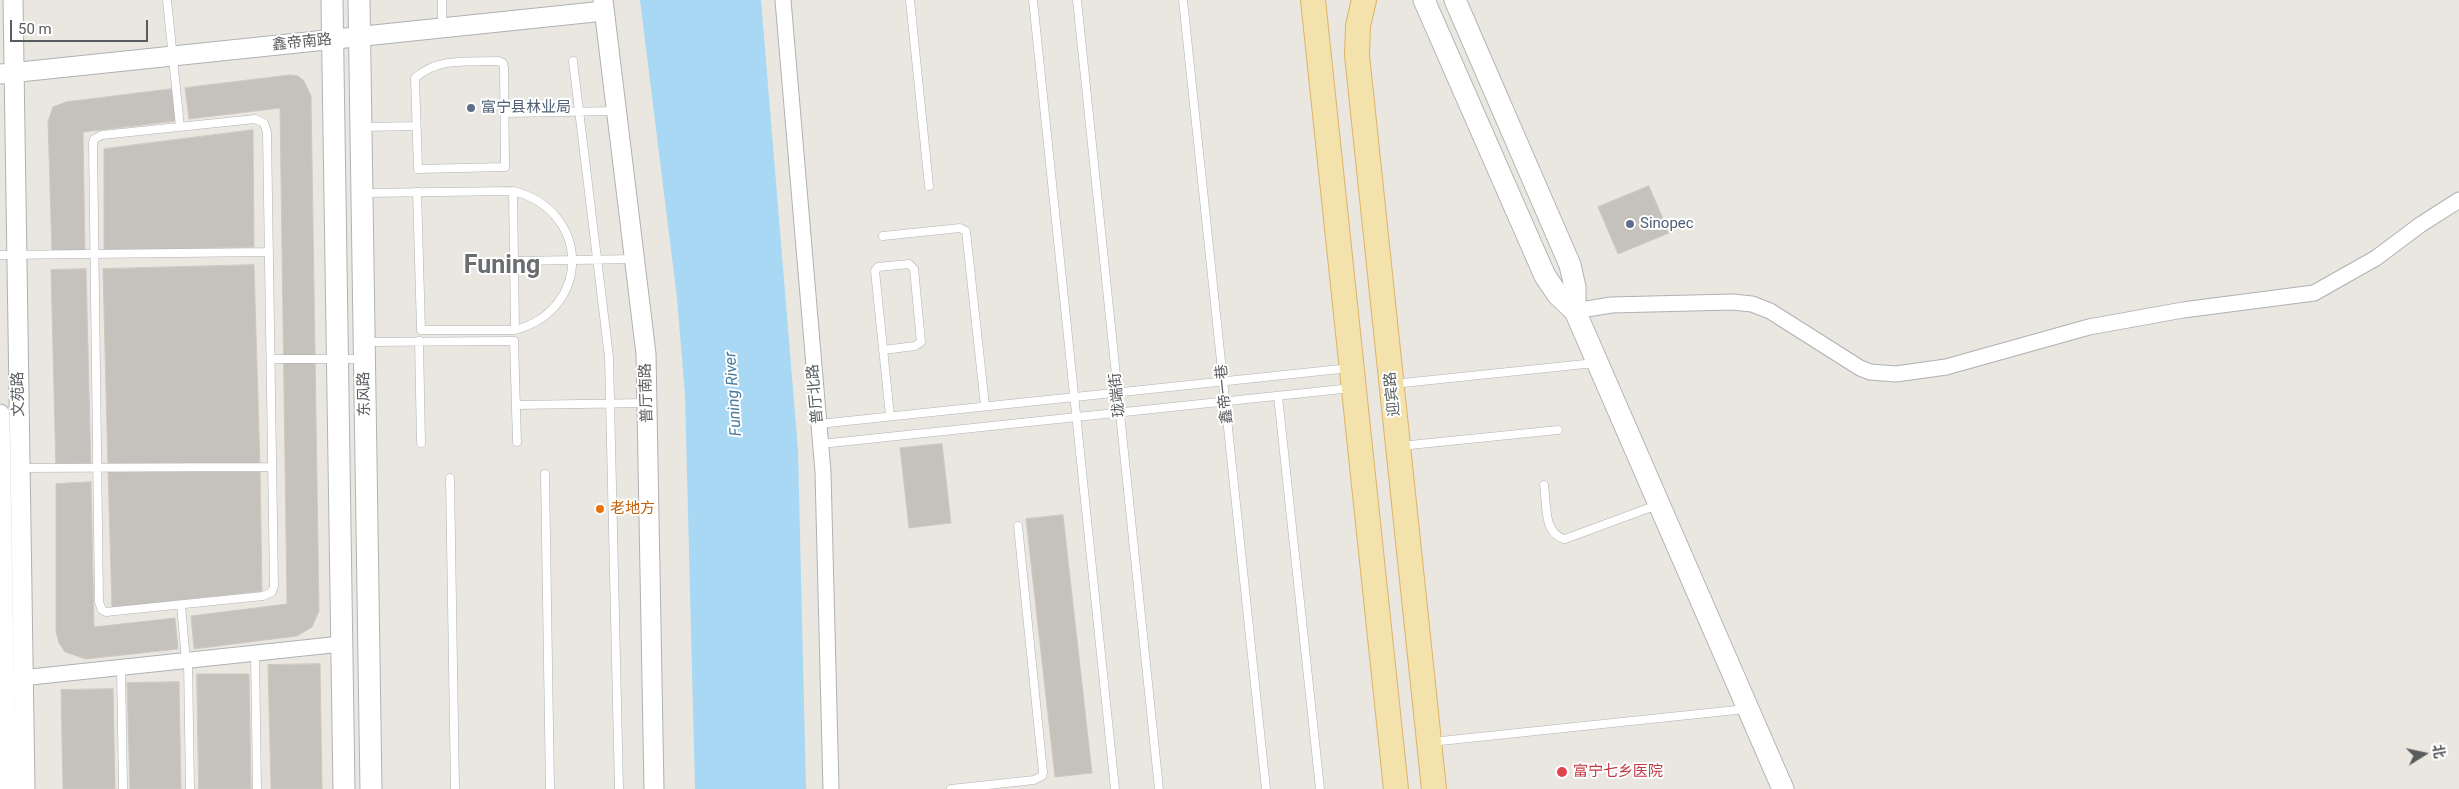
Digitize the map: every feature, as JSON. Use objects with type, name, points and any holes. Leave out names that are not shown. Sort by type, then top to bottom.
[{"type":"main road","name":"东风路","points":[[332,0],[344,789]]},
{"type":"main road","name":"东风路","points":[[359,0],[371,789]]},
{"type":"main road","points":[[1313,0],[1396,789]]},
{"type":"main road","name":"迎宾路","points":[[1364,0],[1358,26],[1358,55],[1434,789]]},
{"type":"main road","points":[[1424,0],[1545,276],[1558,295],[1575,311]]},
{"type":"main road","points":[[1455,0],[1570,265],[1575,287],[1575,311],[1782,789]]},
{"type":"street","name":"文苑路","points":[[13,0],[7,74],[8,255],[20,468],[25,789]]},
{"type":"street","name":"普厅北路","points":[[782,0],[821,444],[831,789]]},
{"type":"street","name":"鑫帝南路","points":[[7,74],[442,28],[604,5]]},
{"type":"street","name":"普厅南路","points":[[604,5],[646,354],[654,789]]},
{"type":"street","points":[[1575,311],[1611,305],[1732,302],[1752,304],[1770,311],[1860,368],[1882,373],[1904,373],[1959,364],[2089,327],[2183,310],[2314,292],[2376,258],[2420,224],[2459,200]]},
{"type":"street","name":"文苑路","points":[[0,414],[6,789]]},
{"type":"street","points":[[4,680],[341,644]]},
{"type":"lane","points":[[167,0],[180,127]]},
{"type":"lane","points":[[442,0],[442,28]]},
{"type":"lane","points":[[910,0],[929,186]]},
{"type":"lane","points":[[1033,0],[1115,789]]},
{"type":"lane","name":"珑端街","points":[[1076,0],[1159,789]]},
{"type":"lane","name":"鑫帝一巷","points":[[1183,0],[1266,789]]},
{"type":"lane","points":[[573,61],[609,357],[619,789]]},
{"type":"lane","points":[[446,62],[503,63],[505,113],[505,167],[418,169],[416,78],[434,66],[446,62]]},
{"type":"lane","points":[[505,113],[616,111]]},
{"type":"lane","points":[[255,119],[264,123],[267,132],[269,252],[274,581],[272,592],[263,596],[181,605],[110,612],[102,610],[100,602],[92,148],[94,139],[102,135],[255,119]]},
{"type":"lane","points":[[361,127],[416,126]]},
{"type":"lane","points":[[362,194],[416,192],[512,191],[536,199],[555,214],[568,235],[572,260],[568,284],[557,306],[538,322],[515,330],[420,330],[416,192]]},
{"type":"lane","points":[[512,191],[515,330]]},
{"type":"lane","points":[[883,236],[960,228],[966,231],[985,406]]},
{"type":"lane","points":[[8,255],[269,252]]},
{"type":"lane","points":[[514,260],[635,259]]},
{"type":"lane","points":[[883,350],[915,346],[921,342],[914,269],[909,264],[880,266],[875,270],[883,350],[890,416]]},
{"type":"lane","points":[[271,359],[337,359],[364,351],[419,341],[514,341],[517,442]]},
{"type":"lane","points":[[419,341],[421,443]]},
{"type":"lane","points":[[1392,384],[1597,363]]},
{"type":"lane","points":[[819,424],[1223,381],[1353,378]]},
{"type":"lane","points":[[821,444],[1278,396],[1353,378]]},
{"type":"lane","points":[[1278,396],[1320,789]]},
{"type":"lane","points":[[516,405],[648,403]]},
{"type":"lane","points":[[1398,447],[1558,430]]},
{"type":"lane","points":[[1,468],[272,468]]},
{"type":"lane","points":[[545,474],[550,789]]},
{"type":"lane","points":[[450,478],[455,789]]},
{"type":"lane","points":[[1544,485],[1550,530],[1556,537],[1565,539],[1659,504]]},
{"type":"lane","points":[[950,789],[1034,780],[1042,776],[1018,526]]},
{"type":"lane","points":[[181,605],[187,661],[190,789]]},
{"type":"lane","points":[[0,649],[15,649]]},
{"type":"lane","points":[[255,653],[257,789]]},
{"type":"lane","points":[[121,668],[123,789]]},
{"type":"lane","points":[[1430,742],[1748,709]]},
{"type":"water","name":"Funing River","points":[[640,0],[761,0],[798,450],[806,789],[695,789],[685,395],[677,298]]},
{"type":"building","points":[[290,75],[298,76],[304,81],[311,96],[319,611],[312,627],[297,636],[194,649],[191,616],[287,604],[280,108],[189,119],[185,88]]},
{"type":"building","points":[[172,89],[176,121],[83,132],[85,253],[52,254],[48,121],[53,107],[66,102]]},
{"type":"building","points":[[253,130],[254,247],[104,251],[104,149]]},
{"type":"building","points":[[1649,186],[1669,233],[1618,254],[1598,207]]},
{"type":"building","points":[[254,265],[260,468],[108,471],[103,269]]},
{"type":"building","points":[[86,269],[91,471],[56,471],[51,270]]},
{"type":"building","points":[[942,444],[951,523],[909,528],[900,448]]},
{"type":"building","points":[[260,468],[262,591],[112,608],[108,471]]},
{"type":"building","points":[[91,482],[94,627],[175,618],[178,649],[86,659],[65,652],[59,643],[56,632],[56,484]]},
{"type":"building","points":[[1063,515],[1092,773],[1055,777],[1026,519]]},
{"type":"building","points":[[320,664],[322,789],[271,789],[268,665]]},
{"type":"building","points":[[197,674],[249,674],[251,789],[199,789]]},
{"type":"building","points":[[179,682],[181,789],[130,789],[127,683]]},
{"type":"building","points":[[113,689],[115,789],[63,789],[61,690]]},
{"type":"place","name":"富宁县林业局","points":[[471,108]]},
{"type":"place","name":"Sinopec","points":[[1630,224]]},
{"type":"place","name":"老地方","points":[[600,509]]},
{"type":"place","name":"富宁七乡医院","points":[[1562,772]]},
{"type":"district","name":"Funing","points":[[502,267]]}]
